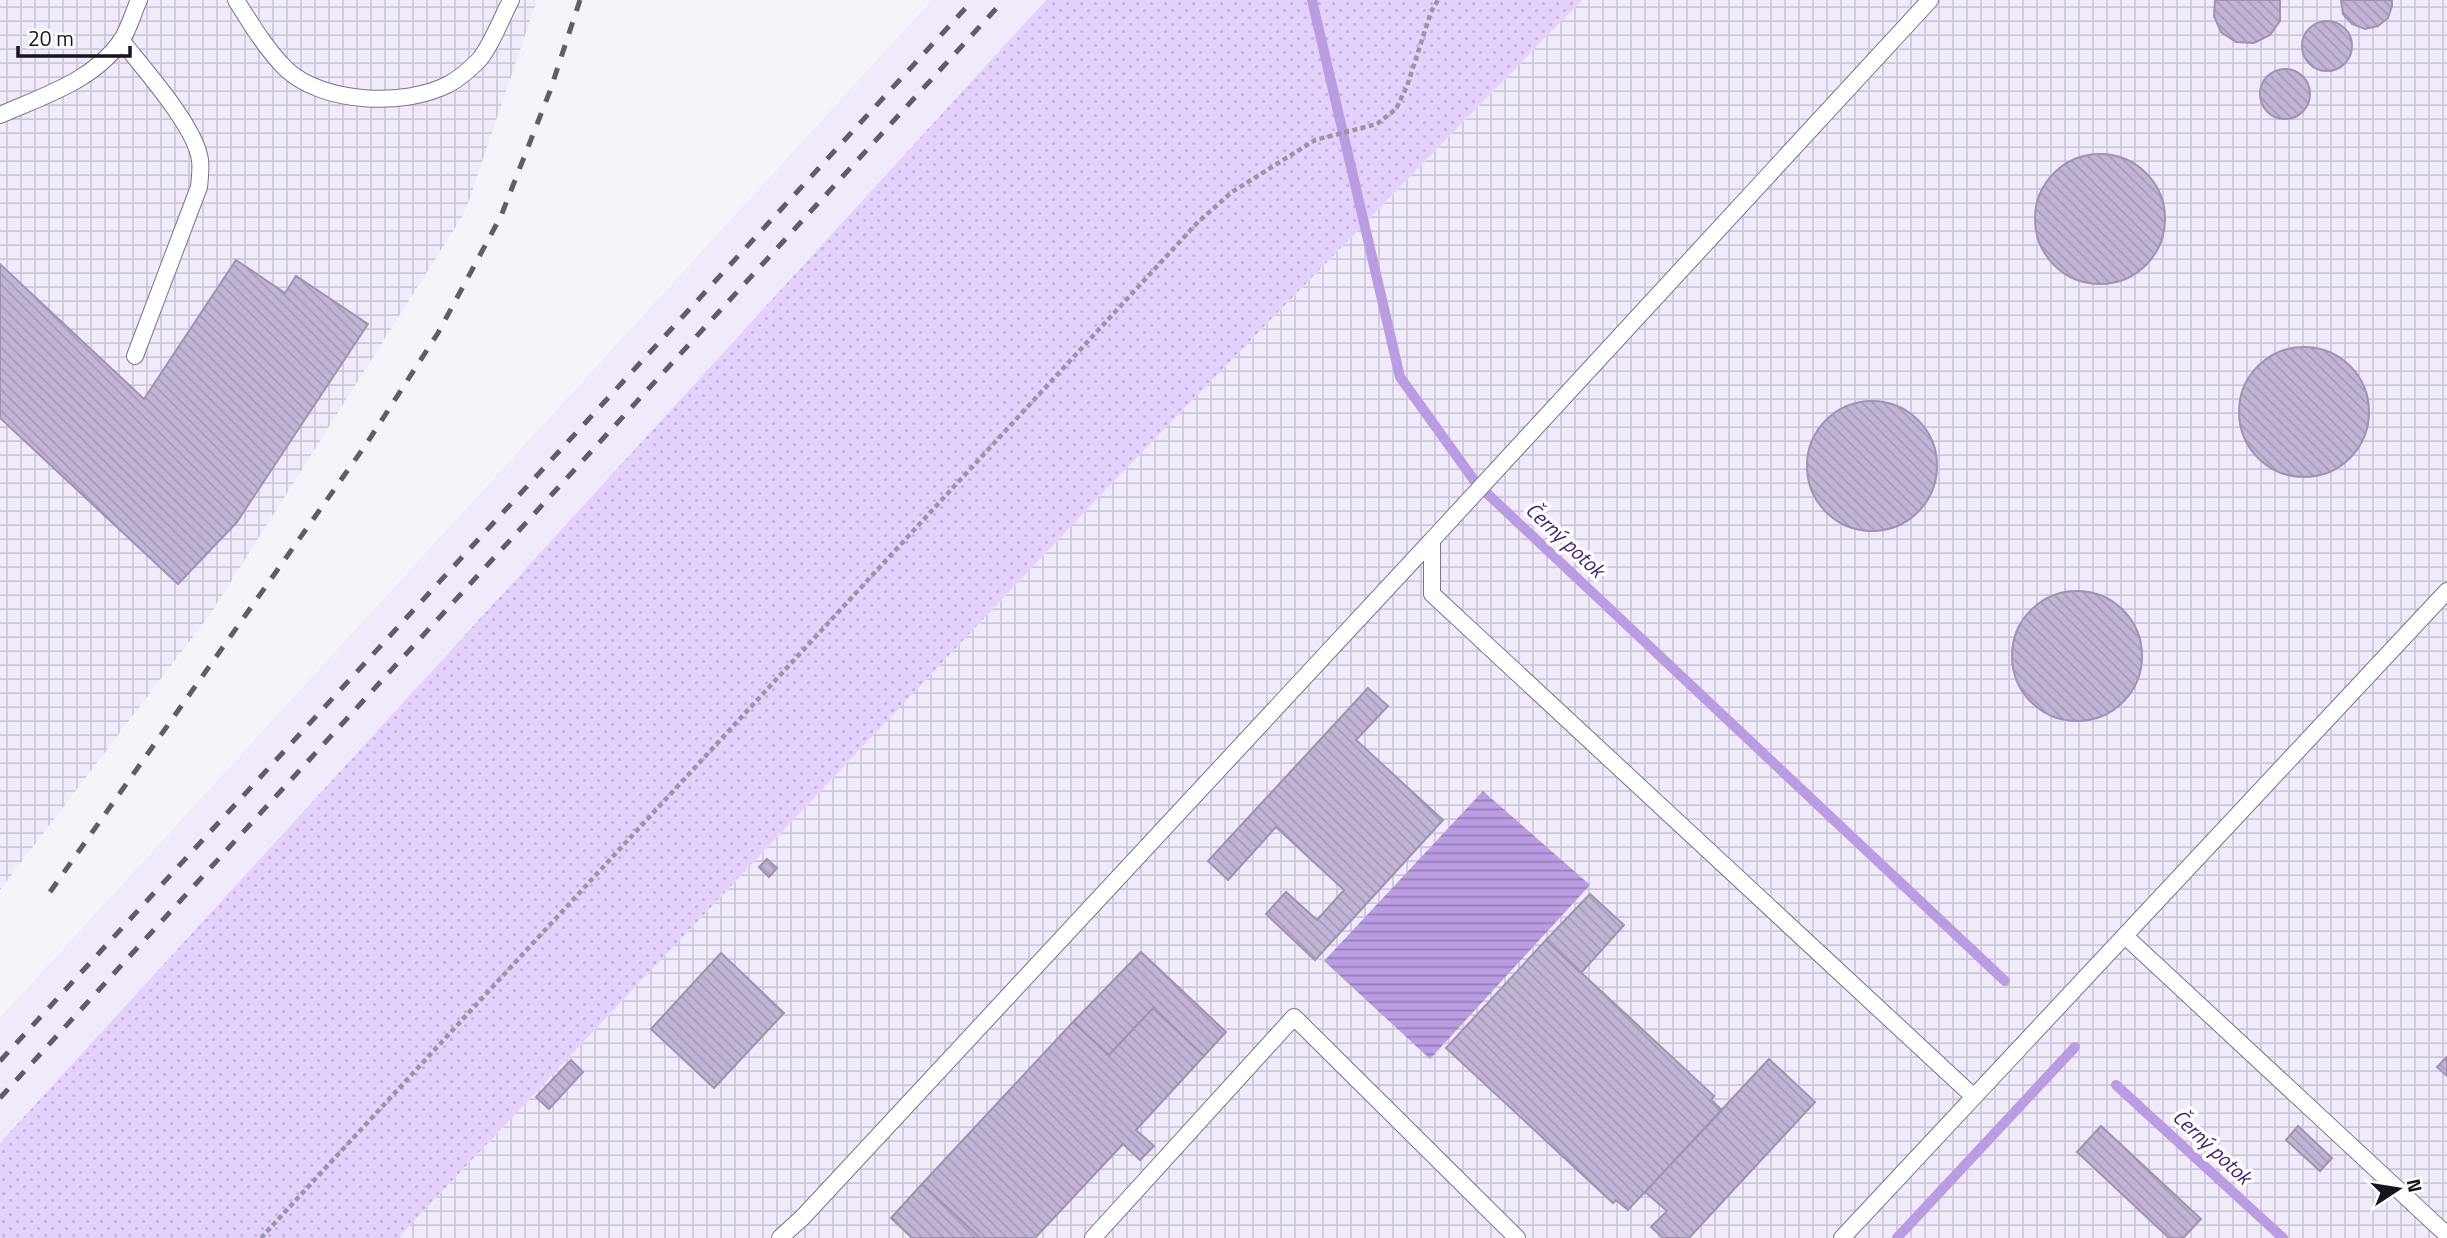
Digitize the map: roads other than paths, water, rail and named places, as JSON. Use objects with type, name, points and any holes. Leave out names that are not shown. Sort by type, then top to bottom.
[{"type":"lane","points":[[0,116],[76,82],[97,65],[121,40],[139,0]]},
{"type":"lane","points":[[236,0],[260,37],[288,70],[318,89],[366,99],[410,97],[449,84],[480,60],[511,0]]},
{"type":"lane","points":[[780,1238],[803,1217],[1432,540],[1930,0]]},
{"type":"lane","points":[[121,40],[185,124],[195,140],[201,160],[199,187],[135,356]]},
{"type":"lane","points":[[1432,540],[1432,594],[1974,1097]]},
{"type":"lane","points":[[1842,1238],[2447,591]]},
{"type":"lane","points":[[2125,936],[2447,1235]]},
{"type":"lane","points":[[1093,1238],[1294,1017],[1517,1238]]},
{"type":"waterway","name":"Černý potok","points":[[1312,0],[1400,377],[1476,483],[2005,981]]},
{"type":"waterway","points":[[1897,1238],[2075,1047]]},
{"type":"waterway","name":"Černý potok","points":[[2116,1085],[2283,1238]]},
{"type":"railway","points":[[50,892],[367,443],[438,333],[501,216],[550,91],[580,0]]},
{"type":"railway","points":[[0,1061],[973,0]]},
{"type":"railway","points":[[0,1098],[1004,0]]}]
